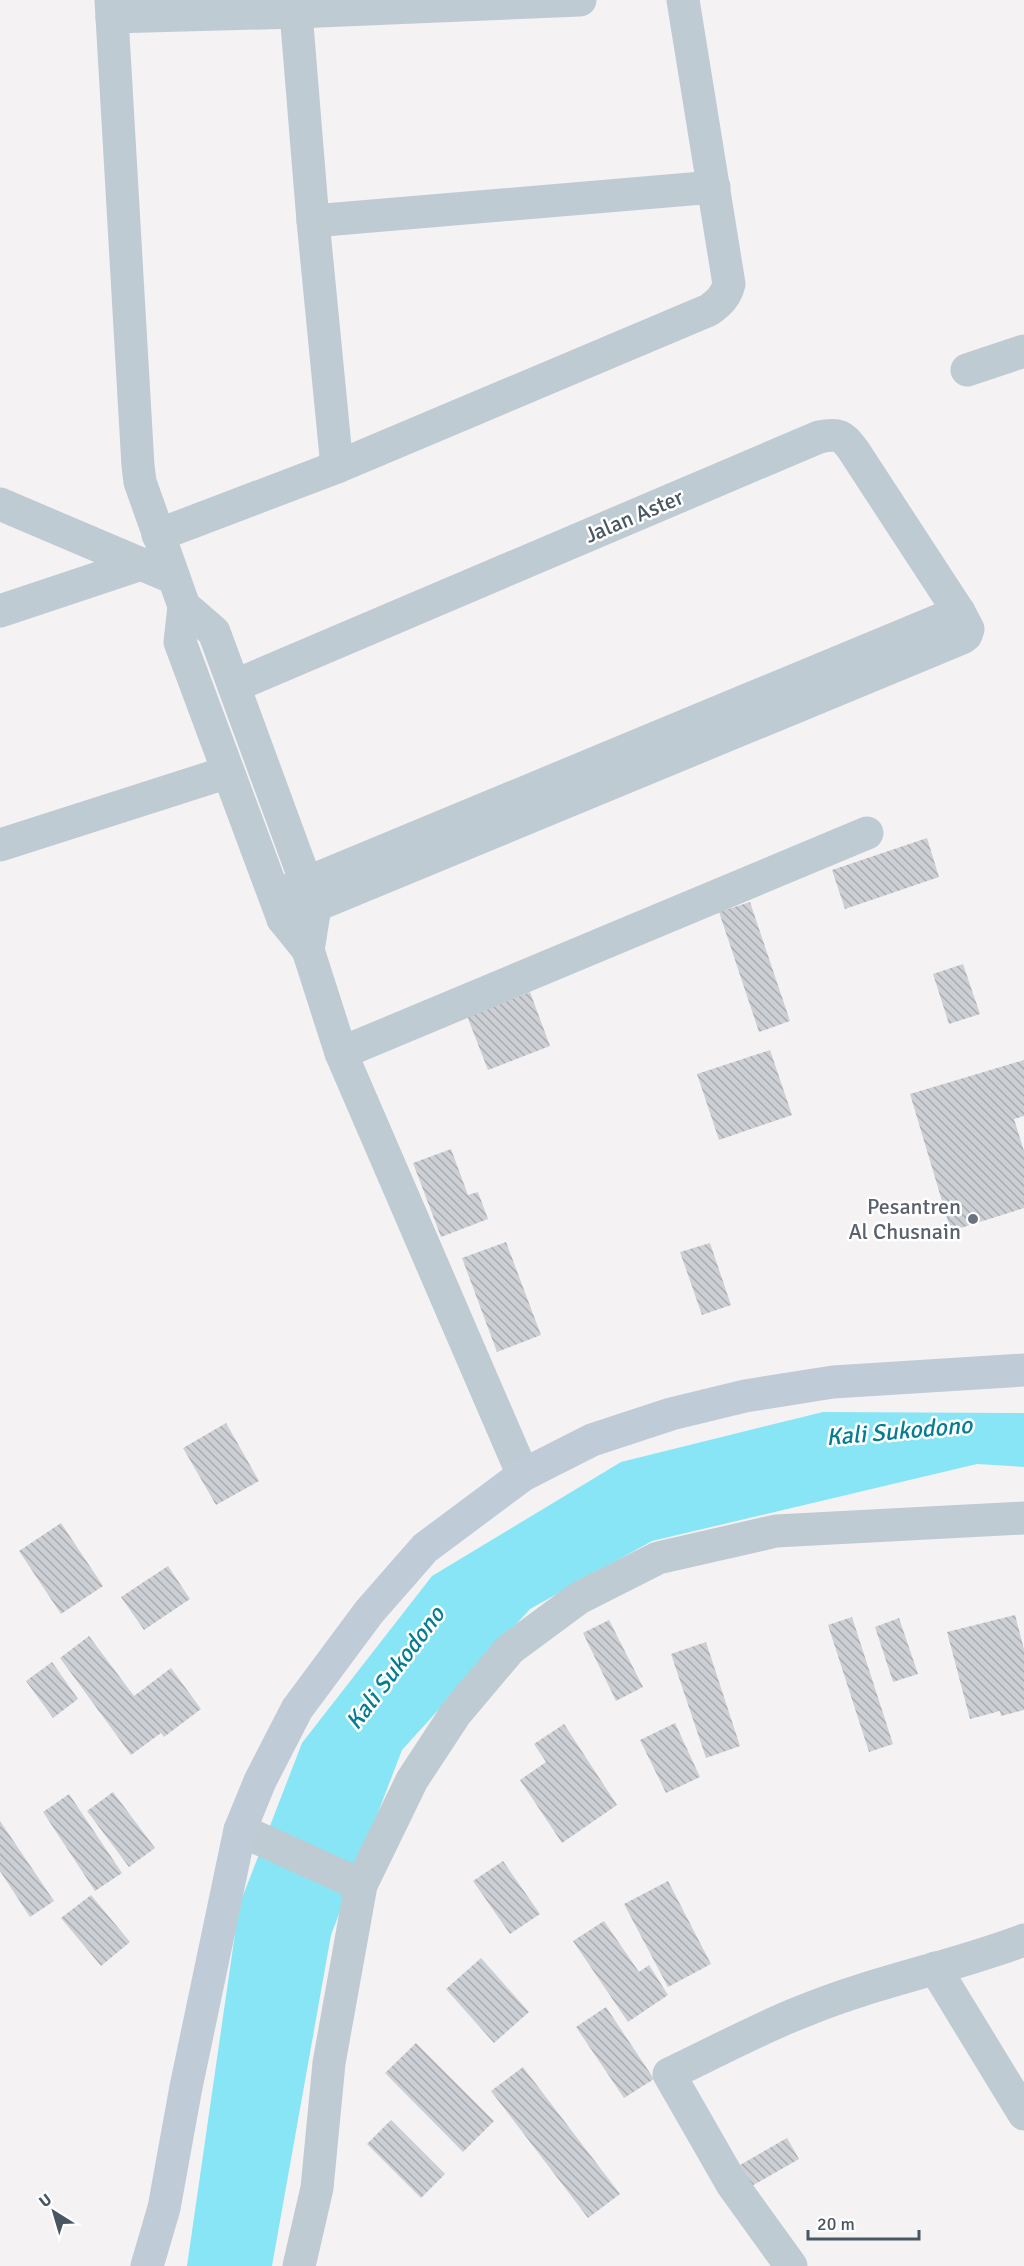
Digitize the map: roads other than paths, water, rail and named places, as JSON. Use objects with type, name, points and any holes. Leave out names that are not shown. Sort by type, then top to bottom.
[{"type":"main road","points":[[147,2266],[164,2208],[186,2087],[250,1835],[260,1781],[297,1709],[369,1612],[424,1548],[522,1475],[592,1440],[671,1414],[745,1396],[833,1382],[1024,1370]]},
{"type":"street","points":[[522,1475],[341,1053],[308,950],[279,908],[180,642],[179,592],[141,482],[137,453],[111,9],[580,0]]},
{"type":"street","points":[[159,535],[337,467],[710,310],[721,301],[727,293],[729,284],[683,0]]},
{"type":"street","points":[[296,6],[313,221],[337,467]]},
{"type":"street","points":[[313,221],[714,187]]},
{"type":"street","points":[[967,370],[1024,351]]},
{"type":"street","name":"Jalan Aster","points":[[234,686],[808,442],[833,434],[846,439],[959,612],[311,895]]},
{"type":"street","points":[[0,504],[141,564],[179,592],[214,632],[311,895],[308,950]]},
{"type":"street","points":[[0,612],[141,564]]},
{"type":"street","points":[[0,845],[228,772]]},
{"type":"street","points":[[341,1053],[867,834]]},
{"type":"street","points":[[279,908],[311,895]]},
{"type":"street","points":[[299,2266],[317,2188],[329,2063],[358,1884],[412,1780],[456,1713],[510,1649],[579,1598],[658,1558],[776,1531],[1024,1518]]},
{"type":"street","points":[[250,1835],[358,1884]]},
{"type":"street","points":[[791,2266],[732,2184],[669,2074],[806,2010],[935,1968],[981,1956],[1024,1940]]},
{"type":"street","points":[[935,1968],[1024,2114]]},
{"type":"water","name":"Kali Sukodono","points":[[823,1412],[1024,1413],[1024,1467],[977,1464],[652,1541],[530,1609],[402,1750],[331,1935],[272,2266],[187,2266],[239,1906],[302,1743],[432,1576],[621,1462]]},
{"type":"place","name":"Pesantren Al Chusnain","points":[[973,1219]]}]
